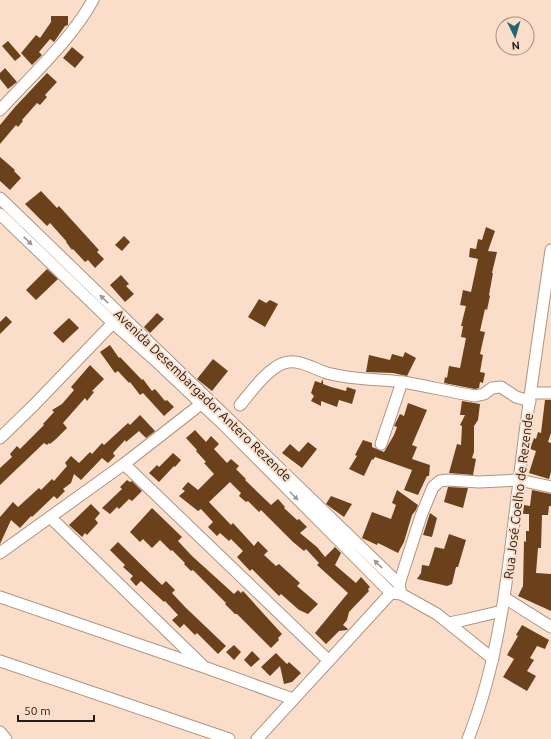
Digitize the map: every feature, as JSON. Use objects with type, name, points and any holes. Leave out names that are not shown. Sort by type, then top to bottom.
[{"type":"street","points":[[0,110],[78,24],[93,0]]},
{"type":"street","name":"Avenida Desembargador Antero Rezende","points":[[0,198],[69,272],[113,323],[160,359]]},
{"type":"street","name":"Avenida Desembargador Antero Rezende","points":[[0,214],[69,272],[186,384],[397,591],[437,614],[493,659]]},
{"type":"street","name":"Rua José Coelho de Rezende","points":[[468,739],[477,717],[493,659],[505,598],[519,480],[551,250]]},
{"type":"street","points":[[0,438],[113,323]]},
{"type":"street","points":[[240,405],[267,375],[279,365],[286,362],[300,363],[348,378],[402,382],[475,396],[484,394],[492,388],[501,387],[516,397],[531,397],[551,393]]},
{"type":"street","points":[[381,444],[402,382]]},
{"type":"street","name":"Avenida Desembargador Antero Rezende","points":[[186,384],[201,404],[320,515]]},
{"type":"street","points":[[0,553],[124,464],[201,404]]},
{"type":"street","points":[[124,464],[328,660]]},
{"type":"street","points":[[257,739],[328,660],[397,591],[421,516],[435,484],[440,481],[448,480],[479,482],[519,480],[551,487]]},
{"type":"street","points":[[50,517],[204,667]]},
{"type":"street","points":[[0,597],[293,699]]},
{"type":"street","points":[[505,598],[551,627]]},
{"type":"street","points":[[448,623],[502,611]]},
{"type":"street","points":[[0,661],[229,739]]},
{"type":"street","points":[[0,732],[6,739]]},
{"type":"building","points":[[51,16],[68,16],[68,25],[65,26],[54,42],[50,39],[39,52],[42,55],[32,65],[21,53],[36,35],[40,38],[51,22]]},
{"type":"building","points":[[8,41],[21,56],[15,61],[2,46]]},
{"type":"building","points":[[72,47],[84,57],[75,68],[63,58]]},
{"type":"building","points":[[5,68],[17,82],[8,89],[0,79],[0,73]]},
{"type":"building","points":[[47,73],[57,82],[45,95],[47,97],[40,105],[37,103],[22,120],[23,121],[18,127],[16,125],[0,144],[0,125]]},
{"type":"building","points":[[0,157],[15,170],[14,171],[21,178],[10,190],[0,181]]},
{"type":"building","points":[[41,191],[57,208],[59,206],[99,250],[97,252],[104,259],[95,268],[88,260],[85,262],[73,249],[72,250],[50,223],[47,226],[25,204]]},
{"type":"building","points":[[486,227],[495,231],[488,251],[497,252],[492,273],[487,310],[485,309],[480,331],[485,332],[480,354],[483,355],[480,372],[485,373],[483,383],[480,382],[479,388],[475,389],[444,383],[445,377],[447,378],[449,366],[460,368],[466,338],[461,337],[463,326],[461,326],[466,306],[460,305],[463,290],[471,292],[478,259],[469,257],[470,248],[476,249],[478,239],[482,240]]},
{"type":"building","points":[[124,236],[130,242],[122,251],[115,245]]},
{"type":"building","points":[[47,269],[58,279],[36,300],[26,290]]},
{"type":"building","points":[[121,275],[129,284],[126,286],[134,294],[125,302],[110,285]]},
{"type":"building","points":[[259,299],[266,303],[270,300],[278,304],[265,327],[248,317]]},
{"type":"building","points":[[157,313],[164,319],[150,333],[144,327]]},
{"type":"building","points":[[6,316],[12,322],[0,334],[0,322]]},
{"type":"building","points":[[69,318],[79,328],[63,343],[53,333]]},
{"type":"building","points":[[110,345],[119,358],[120,357],[142,380],[143,379],[152,391],[155,389],[165,401],[167,400],[174,407],[164,416],[143,393],[140,395],[130,382],[129,383],[118,371],[115,373],[100,352]]},
{"type":"building","points":[[405,352],[416,358],[407,376],[393,373],[366,372],[369,355],[390,360],[392,354],[403,357]]},
{"type":"building","points":[[213,359],[228,371],[212,391],[197,379]]},
{"type":"building","points":[[90,365],[104,379],[92,391],[94,392],[87,401],[85,398],[63,423],[67,428],[50,444],[49,443],[47,445],[44,443],[0,485],[0,468],[12,457],[10,454],[17,446],[20,449],[44,425],[43,424],[54,412],[52,410],[62,404],[74,390],[71,387]]},
{"type":"building","points":[[323,379],[323,384],[331,387],[346,391],[347,387],[356,390],[352,404],[339,400],[337,407],[321,401],[321,406],[311,401],[314,396],[311,393],[315,381],[321,383]]},
{"type":"building","points":[[545,400],[551,400],[551,433],[548,442],[551,443],[551,472],[549,479],[529,473],[536,451],[530,449],[538,432],[541,433]]},
{"type":"building","points":[[462,401],[480,404],[478,420],[474,426],[474,452],[472,458],[476,459],[473,475],[449,473],[457,444],[461,445],[462,426],[460,425],[465,415],[460,415]]},
{"type":"building","points":[[408,403],[427,410],[412,445],[417,447],[412,459],[430,465],[429,476],[427,476],[418,495],[404,490],[412,470],[375,457],[373,460],[372,459],[364,476],[349,469],[357,456],[355,455],[363,440],[372,443],[372,447],[384,452],[394,435],[397,427],[394,426],[400,414],[404,416]]},
{"type":"building","points":[[140,415],[155,431],[154,432],[146,438],[139,431],[126,442],[125,440],[113,453],[115,456],[108,463],[102,458],[81,480],[74,474],[71,483],[63,489],[65,491],[57,499],[54,496],[20,528],[11,520],[0,544],[0,517],[13,502],[18,507],[39,488],[41,490],[52,479],[54,481],[67,466],[65,463],[71,456],[79,463],[90,452],[92,454],[102,443],[104,445],[128,423],[130,425]]},
{"type":"building","points":[[195,430],[206,442],[211,436],[219,444],[214,449],[227,463],[231,459],[239,466],[236,469],[246,479],[245,480],[271,505],[278,499],[285,507],[284,508],[297,520],[299,519],[307,527],[300,533],[317,547],[325,557],[335,547],[341,553],[335,565],[356,583],[361,577],[370,587],[368,589],[369,591],[349,612],[347,620],[343,625],[348,629],[347,630],[339,631],[326,644],[315,633],[348,593],[317,565],[319,563],[306,549],[304,551],[261,510],[259,512],[248,501],[246,502],[239,496],[241,493],[230,482],[209,502],[231,525],[233,523],[254,546],[258,541],[268,551],[264,555],[276,566],[279,564],[300,583],[297,586],[318,604],[308,614],[299,610],[281,594],[279,596],[252,569],[250,571],[237,557],[243,551],[231,539],[229,541],[220,533],[217,536],[208,527],[213,522],[201,509],[198,511],[179,496],[185,491],[182,489],[188,482],[198,490],[214,474],[204,463],[206,462],[196,451],[197,450],[186,438]]},
{"type":"building","points":[[308,442],[317,449],[302,468],[282,453],[290,444],[299,452]]},
{"type":"building","points":[[173,453],[181,460],[159,482],[149,473],[157,465],[159,467]]},
{"type":"building","points":[[127,480],[130,482],[132,481],[142,491],[132,501],[129,499],[119,509],[117,507],[110,514],[102,508],[122,489],[120,487]]},
{"type":"building","points":[[448,487],[468,488],[463,508],[444,502]]},
{"type":"building","points":[[397,490],[418,505],[412,515],[404,542],[398,553],[378,543],[377,545],[362,538],[372,512],[391,519],[396,505],[392,503]]},
{"type":"building","points":[[532,490],[551,494],[551,506],[549,506],[548,515],[542,515],[541,548],[538,548],[536,573],[551,574],[551,611],[518,596],[523,586],[524,541],[526,542],[526,531],[529,531],[529,514],[523,514],[524,505],[530,506]]},
{"type":"building","points":[[331,496],[352,504],[344,517],[326,504]]},
{"type":"building","points":[[91,504],[100,513],[95,519],[98,523],[87,535],[85,533],[82,537],[69,525]]},
{"type":"building","points":[[152,508],[182,537],[178,541],[192,556],[234,594],[238,590],[241,593],[243,591],[282,634],[278,638],[279,640],[271,648],[225,604],[226,603],[193,570],[191,571],[172,550],[171,551],[160,540],[152,548],[143,539],[140,542],[130,532]]},
{"type":"building","points":[[430,513],[437,518],[432,537],[423,535]]},
{"type":"building","points":[[449,534],[466,540],[458,567],[456,567],[452,584],[447,586],[417,579],[421,573],[422,565],[429,566],[435,547],[444,549]]},
{"type":"building","points":[[118,542],[162,585],[166,581],[175,590],[172,593],[226,646],[218,654],[197,633],[195,635],[184,624],[180,628],[172,620],[178,615],[165,601],[164,602],[141,581],[136,586],[130,579],[133,576],[123,567],[125,565],[110,550]]},
{"type":"building","points":[[522,625],[549,640],[545,649],[537,646],[530,658],[534,660],[527,671],[536,676],[527,691],[503,677],[514,659],[507,655],[518,636],[516,635]]},
{"type":"building","points":[[234,645],[241,652],[234,660],[226,652]]},
{"type":"building","points":[[252,651],[260,659],[251,667],[244,660]]},
{"type":"building","points":[[276,653],[287,664],[289,662],[301,673],[292,682],[284,684],[280,666],[270,676],[261,667]]}]
